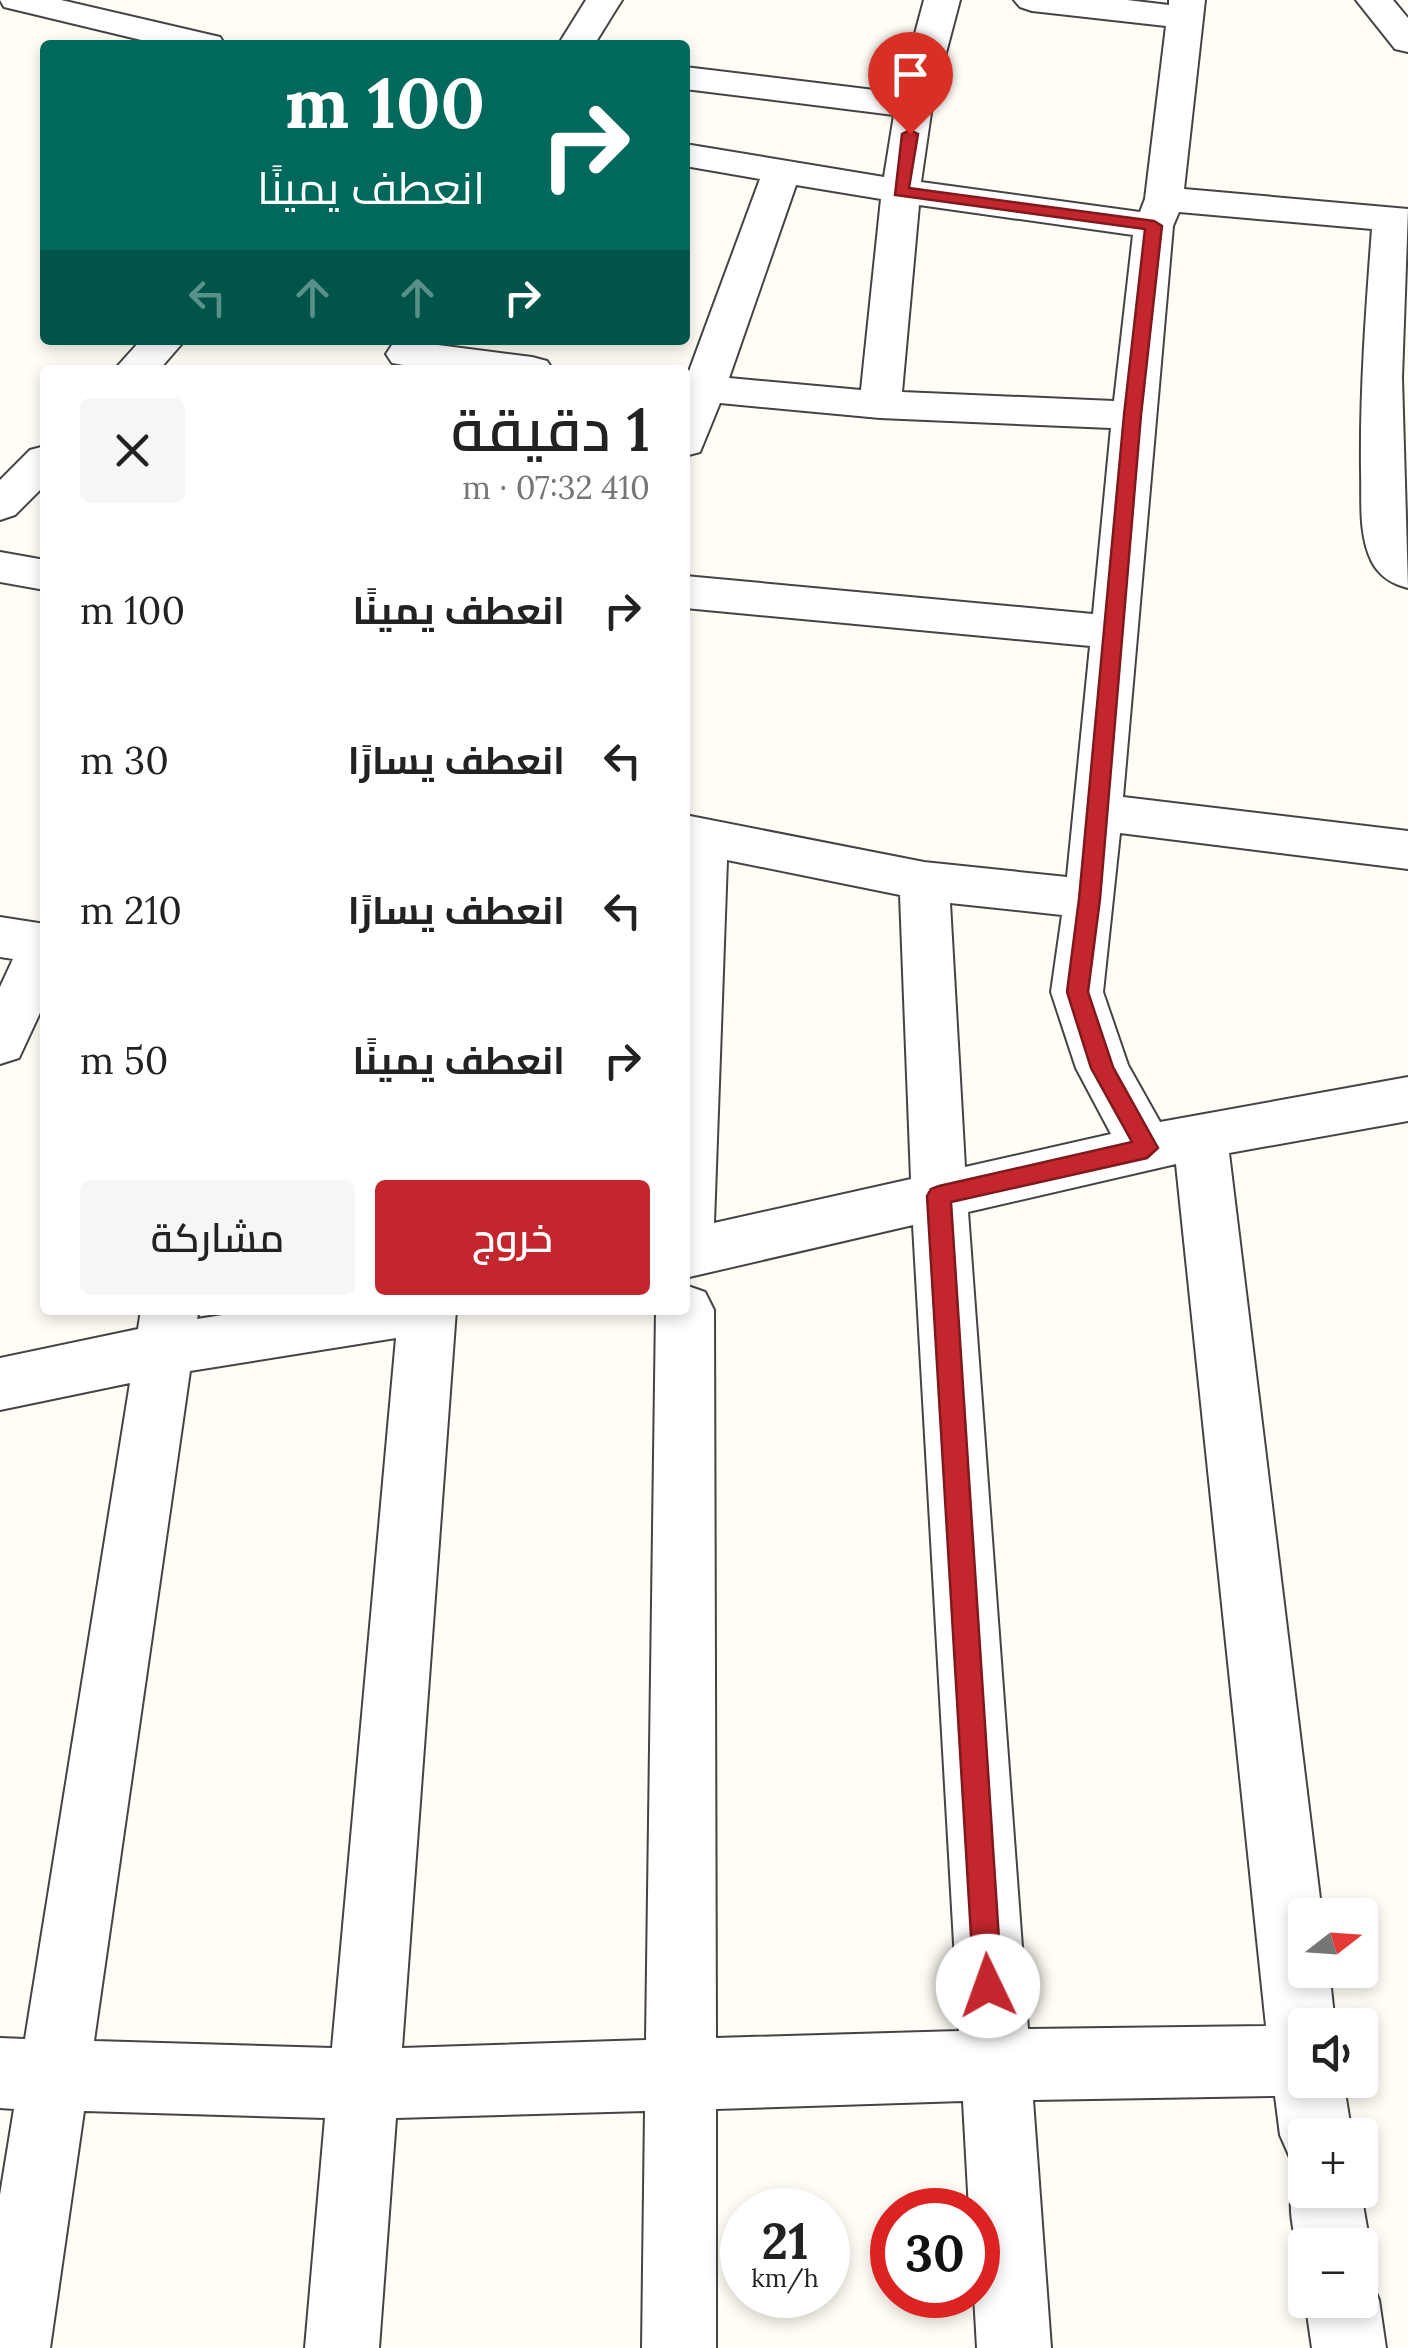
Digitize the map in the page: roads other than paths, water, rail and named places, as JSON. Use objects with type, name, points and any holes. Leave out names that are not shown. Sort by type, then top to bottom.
[{"type":"street","points":[[16,0],[176,24],[199,40]]},
{"type":"street","points":[[880,405],[901,192],[914,106],[942,0]]},
{"type":"street","points":[[1032,0],[1185,8],[1132,415],[1116,632],[1077,992],[1102,1068],[1174,1142],[1297,2008]]},
{"type":"street","points":[[1374,0],[1408,41]]},
{"type":"street","points":[[579,40],[600,1]]},
{"type":"street","points":[[690,79],[914,106]]},
{"type":"street","points":[[690,155],[901,192],[1159,212],[1400,220],[1380,378],[1384,523],[1394,561],[1408,573]]},
{"type":"street","points":[[781,172],[694,388],[880,405],[1132,415]]},
{"type":"street","points":[[140,365],[160,345]]},
{"type":"street","points":[[406,354],[464,365]]},
{"type":"street","points":[[0,505],[40,465]]},
{"type":"street","points":[[690,592],[1116,632]]},
{"type":"street","points":[[1098,812],[1408,850]]},
{"type":"street","points":[[690,1020],[694,835],[924,881],[1090,899]]},
{"type":"street","points":[[924,881],[939,1196],[1014,2348]]},
{"type":"street","points":[[0,937],[40,943]]},
{"type":"street","points":[[0,1043],[40,955]]},
{"type":"street","points":[[690,1251],[1174,1142],[1408,1099]]},
{"type":"street","points":[[0,1384],[166,1330],[350,1315]]},
{"type":"street","points":[[342,2348],[428,1315]]},
{"type":"street","points":[[679,2348],[685,1315]]},
{"type":"street","points":[[13,2348],[27,2073],[166,1330]]},
{"type":"street","points":[[27,2073],[365,2084],[993,2065],[1288,2062]]},
{"type":"street","points":[[1345,2318],[1349,2348]]}]
